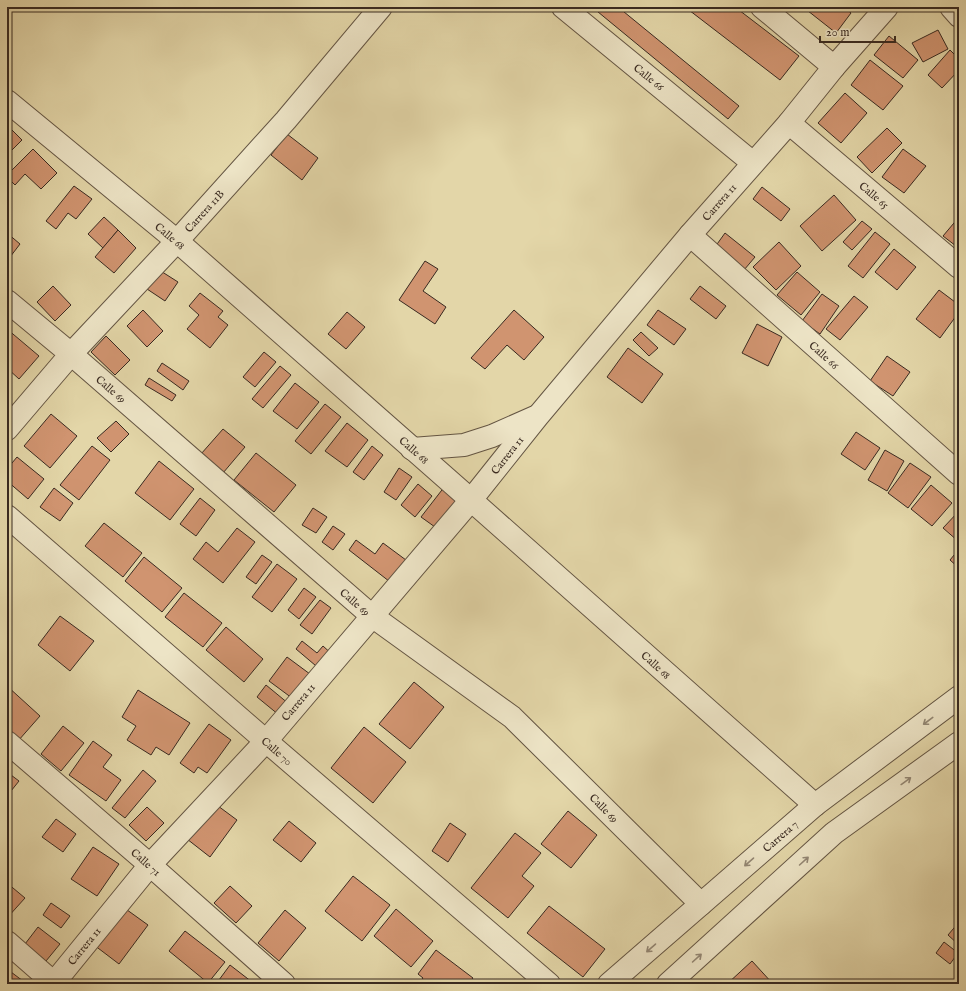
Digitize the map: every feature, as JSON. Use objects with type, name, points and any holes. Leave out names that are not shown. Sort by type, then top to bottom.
[{"type":"street","name":"Carrera 11B","points":[[7,429],[71,354],[177,241],[286,120],[381,7]]},
{"type":"street","name":"Calle 66","points":[[563,7],[753,163]]},
{"type":"street","points":[[762,7],[834,67]]},
{"type":"street","name":"Carrera 11","points":[[54,984],[150,865],[266,741],[471,500],[538,416],[690,235],[789,123],[834,67],[887,7]]},
{"type":"street","points":[[951,7],[959,16]]},
{"type":"street","name":"Calle 68","points":[[7,101],[177,241],[815,805]]},
{"type":"street","name":"Calle 65","points":[[789,123],[959,267]]},
{"type":"street","name":"Calle 66","points":[[690,235],[959,474]]},
{"type":"street","name":"Calle 69","points":[[7,301],[71,354],[372,616],[512,717],[701,904]]},
{"type":"street","name":"Carrera 11","points":[[412,448],[464,446],[492,436],[538,416]]},
{"type":"street","name":"Calle 70","points":[[7,516],[549,984]]},
{"type":"street","name":"Carrera 7","points":[[609,984],[815,805],[959,697]]},
{"type":"street","name":"Calle 71","points":[[7,742],[150,865],[284,984]]},
{"type":"street","points":[[668,984],[834,833],[959,742]]},
{"type":"street","points":[[7,942],[54,984]]},
{"type":"building","points":[[592,7],[618,7],[739,106],[728,119]]},
{"type":"building","points":[[685,7],[735,7],[799,56],[780,80]]},
{"type":"building","points":[[803,7],[844,7],[851,13],[836,33]]},
{"type":"building","points":[[938,30],[948,49],[923,62],[912,43]]},
{"type":"building","points":[[889,36],[918,60],[903,78],[874,55]]},
{"type":"building","points":[[950,50],[959,59],[959,70],[942,88],[928,75]]},
{"type":"building","points":[[870,60],[903,86],[883,110],[851,85]]},
{"type":"building","points":[[845,93],[867,113],[841,143],[818,123]]},
{"type":"building","points":[[7,125],[22,140],[7,155]]},
{"type":"building","points":[[887,128],[902,143],[872,173],[857,157]]},
{"type":"building","points":[[287,134],[318,158],[302,180],[271,155]]},
{"type":"building","points":[[33,149],[57,173],[41,189],[25,174],[15,185],[7,177],[7,175]]},
{"type":"building","points":[[903,149],[926,166],[904,193],[882,177]]},
{"type":"building","points":[[74,186],[92,199],[76,219],[68,213],[56,229],[46,221]]},
{"type":"building","points":[[762,187],[790,209],[781,221],[753,199]]},
{"type":"building","points":[[834,195],[856,220],[822,251],[800,226]]},
{"type":"building","points":[[104,217],[118,230],[103,248],[88,234]]},
{"type":"building","points":[[959,217],[959,242],[956,246],[943,236]]},
{"type":"building","points":[[862,221],[872,229],[852,250],[843,242]]},
{"type":"building","points":[[118,230],[136,248],[114,273],[95,257]]},
{"type":"building","points":[[875,232],[890,244],[863,278],[848,266]]},
{"type":"building","points":[[7,233],[20,244],[7,261]]},
{"type":"building","points":[[725,233],[755,257],[744,270],[715,247]]},
{"type":"building","points":[[779,242],[801,266],[776,290],[753,267]]},
{"type":"building","points":[[894,249],[916,267],[897,290],[875,272]]},
{"type":"building","points":[[425,261],[438,269],[423,291],[446,307],[435,324],[399,300]]},
{"type":"building","points":[[156,268],[178,282],[165,301],[144,287]]},
{"type":"building","points":[[797,272],[820,292],[801,315],[777,295]]},
{"type":"building","points":[[53,286],[71,305],[55,321],[37,302]]},
{"type":"building","points":[[700,286],[726,306],[716,319],[690,299]]},
{"type":"building","points":[[939,290],[959,305],[959,312],[940,338],[916,319]]},
{"type":"building","points":[[200,293],[223,311],[218,317],[228,325],[210,348],[187,329],[199,315],[189,306]]},
{"type":"building","points":[[822,294],[839,306],[820,334],[802,321]]},
{"type":"building","points":[[854,296],[868,307],[840,340],[826,329]]},
{"type":"building","points":[[143,310],[163,331],[147,347],[127,326]]},
{"type":"building","points":[[514,310],[544,337],[524,360],[507,345],[485,369],[471,358]]},
{"type":"building","points":[[658,310],[686,329],[674,345],[647,325]]},
{"type":"building","points":[[347,312],[365,327],[346,349],[328,334]]},
{"type":"building","points":[[757,324],[782,337],[768,366],[742,353]]},
{"type":"building","points":[[7,329],[39,356],[19,379],[7,368]]},
{"type":"building","points":[[641,332],[658,348],[649,356],[633,340]]},
{"type":"building","points":[[106,336],[130,360],[115,375],[91,352]]},
{"type":"building","points":[[628,348],[663,374],[642,403],[607,377]]},
{"type":"building","points":[[264,352],[276,362],[255,387],[243,377]]},
{"type":"building","points":[[887,356],[910,372],[893,396],[870,381]]},
{"type":"building","points":[[162,363],[189,381],[183,390],[157,371]]},
{"type":"building","points":[[280,366],[291,375],[263,408],[252,399]]},
{"type":"building","points":[[149,378],[176,395],[172,401],[145,385]]},
{"type":"building","points":[[295,383],[319,402],[297,429],[273,411]]},
{"type":"building","points":[[325,404],[341,417],[311,454],[295,441]]},
{"type":"building","points":[[51,414],[77,436],[50,468],[24,446]]},
{"type":"building","points":[[116,421],[129,434],[111,452],[97,438]]},
{"type":"building","points":[[347,423],[368,440],[347,467],[325,451]]},
{"type":"building","points":[[223,429],[245,447],[223,473],[201,454]]},
{"type":"building","points":[[856,432],[880,448],[865,470],[841,454]]},
{"type":"building","points":[[92,446],[110,460],[79,500],[60,485]]},
{"type":"building","points":[[372,446],[383,455],[364,480],[353,472]]},
{"type":"building","points":[[885,450],[904,461],[887,491],[868,480]]},
{"type":"building","points":[[256,453],[296,485],[274,512],[234,480]]},
{"type":"building","points":[[17,457],[44,479],[28,499],[7,481],[7,469]]},
{"type":"building","points":[[159,461],[194,489],[170,520],[135,493]]},
{"type":"building","points":[[910,463],[931,477],[908,508],[888,493]]},
{"type":"building","points":[[399,468],[412,477],[396,500],[384,492]]},
{"type":"building","points":[[418,484],[432,496],[415,517],[401,505]]},
{"type":"building","points":[[931,485],[952,503],[932,526],[911,509]]},
{"type":"building","points":[[445,486],[466,501],[442,532],[421,517]]},
{"type":"building","points":[[54,488],[73,503],[60,521],[40,507]]},
{"type":"building","points":[[200,498],[215,510],[196,536],[180,524]]},
{"type":"building","points":[[313,508],[327,517],[316,533],[302,525]]},
{"type":"building","points":[[959,511],[959,540],[958,541],[943,528]]},
{"type":"building","points":[[104,523],[142,553],[123,577],[85,546]]},
{"type":"building","points":[[333,526],[345,534],[333,550],[322,542]]},
{"type":"building","points":[[237,528],[255,542],[223,583],[193,559],[206,542],[218,552]]},
{"type":"building","points":[[356,540],[375,554],[383,543],[410,563],[394,585],[349,550]]},
{"type":"building","points":[[959,549],[959,568],[950,560]]},
{"type":"building","points":[[262,555],[272,562],[256,584],[246,577]]},
{"type":"building","points":[[144,557],[182,588],[162,612],[125,581]]},
{"type":"building","points":[[277,564],[297,579],[272,612],[252,597]]},
{"type":"building","points":[[304,588],[316,597],[299,619],[288,610]]},
{"type":"building","points":[[184,593],[222,623],[203,647],[165,617]]},
{"type":"building","points":[[320,600],[331,608],[312,634],[300,625]]},
{"type":"building","points":[[60,616],[94,641],[70,671],[38,645]]},
{"type":"building","points":[[226,627],[263,659],[244,682],[206,650]]},
{"type":"building","points":[[302,641],[317,653],[323,646],[334,656],[322,671],[296,649]]},
{"type":"building","points":[[287,657],[314,677],[296,701],[269,681]]},
{"type":"building","points":[[414,682],[444,707],[410,749],[379,724]]},
{"type":"building","points":[[266,685],[289,704],[279,715],[257,697]]},
{"type":"building","points":[[7,686],[40,716],[18,741],[7,731]]},
{"type":"building","points":[[138,690],[190,723],[169,755],[156,747],[151,755],[127,740],[136,726],[122,717]]},
{"type":"building","points":[[209,724],[231,740],[207,773],[198,767],[194,773],[180,763]]},
{"type":"building","points":[[63,726],[84,743],[61,771],[41,754]]},
{"type":"building","points":[[364,727],[406,762],[373,803],[331,768]]},
{"type":"building","points":[[93,741],[112,755],[103,767],[121,780],[106,801],[69,775]]},
{"type":"building","points":[[143,770],[156,781],[125,818],[112,808]]},
{"type":"building","points":[[7,772],[19,781],[7,796]]},
{"type":"building","points":[[214,803],[237,820],[210,857],[187,839]]},
{"type":"building","points":[[147,807],[164,823],[146,841],[129,825]]},
{"type":"building","points":[[568,811],[597,835],[571,868],[541,844]]},
{"type":"building","points":[[56,819],[76,834],[63,852],[42,837]]},
{"type":"building","points":[[289,821],[316,843],[301,862],[273,840]]},
{"type":"building","points":[[450,823],[466,834],[448,862],[432,851]]},
{"type":"building","points":[[515,833],[541,853],[522,876],[534,886],[508,918],[471,888]]},
{"type":"building","points":[[93,847],[119,864],[97,896],[71,879]]},
{"type":"building","points":[[353,876],[390,905],[362,941],[325,911]]},
{"type":"building","points":[[7,883],[25,898],[7,918]]},
{"type":"building","points":[[230,886],[252,906],[236,923],[214,903]]},
{"type":"building","points":[[51,903],[70,916],[61,928],[43,915]]},
{"type":"building","points":[[549,906],[605,949],[583,977],[527,933]]},
{"type":"building","points":[[123,907],[148,925],[119,964],[94,945]]},
{"type":"building","points":[[396,909],[433,941],[411,967],[374,936]]},
{"type":"building","points":[[285,910],[306,928],[279,961],[258,943]]},
{"type":"building","points":[[959,922],[959,945],[948,935]]},
{"type":"building","points":[[38,927],[60,944],[46,961],[25,944]]},
{"type":"building","points":[[185,931],[225,962],[208,983],[169,951]]},
{"type":"building","points":[[944,942],[958,953],[950,964],[936,953]]},
{"type":"building","points":[[436,950],[473,978],[468,984],[418,984],[423,978],[418,974]]},
{"type":"building","points":[[752,961],[773,984],[727,984]]},
{"type":"building","points":[[230,965],[252,982],[251,984],[216,984]]},
{"type":"building","points":[[7,969],[23,981],[21,984],[7,984]]}]
